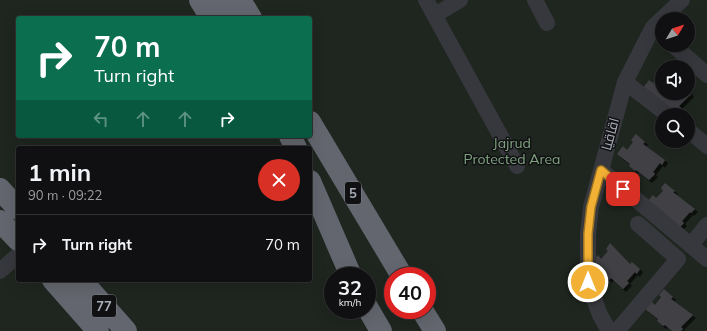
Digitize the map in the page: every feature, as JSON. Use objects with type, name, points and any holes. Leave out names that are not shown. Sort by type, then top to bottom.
[{"type":"highway","points":[[200,0],[210,16]]},
{"type":"highway","points":[[218,0],[227,16]]},
{"type":"highway","points":[[240,0],[249,16]]},
{"type":"highway","name":"5","points":[[312,125],[397,267]]},
{"type":"highway","points":[[312,186],[347,267]]},
{"type":"highway","points":[[0,189],[16,207]]},
{"type":"highway","points":[[0,222],[16,238]]},
{"type":"highway","name":"77","points":[[56,282],[98,331]]},
{"type":"highway","name":"77","points":[[83,282],[126,331]]},
{"type":"highway","points":[[374,319],[381,331]]},
{"type":"highway","points":[[428,319],[435,331]]},
{"type":"street","points":[[426,0],[516,166]]},
{"type":"street","points":[[435,15],[460,0]]},
{"type":"street","points":[[535,0],[547,23]]},
{"type":"street","name":"اقاقیا","points":[[673,12],[682,0]]},
{"type":"street","name":"اقاقیا","points":[[609,331],[600,315],[588,282],[588,234],[591,207],[625,82],[655,36]]},
{"type":"street","points":[[681,52],[707,75]]},
{"type":"street","points":[[625,82],[659,108]]},
{"type":"street","points":[[695,136],[707,146]]},
{"type":"street","points":[[601,170],[707,259]]},
{"type":"street","points":[[617,331],[678,258],[638,224]]},
{"type":"street","points":[[691,245],[707,225]]},
{"type":"street","points":[[0,271],[16,257]]},
{"type":"green space","name":"Jajrud Protected Area","points":[[0,0],[707,0],[707,331],[0,331]]},
{"type":"building","points":[[649,80],[653,83],[655,81],[655,97],[643,88]]},
{"type":"building","points":[[658,100],[685,100],[679,106],[681,108],[669,108]]},
{"type":"building","points":[[636,134],[645,142],[643,144],[665,160],[662,165],[660,163],[653,172],[655,174],[649,180],[636,170],[635,171],[629,166],[630,164],[617,154],[623,146],[627,150],[633,142],[631,140]]},
{"type":"building","points":[[665,183],[675,191],[673,192],[695,209],[682,221],[684,223],[678,229],[646,203],[653,195],[656,198],[663,191],[661,188]]},
{"type":"building","points":[[610,243],[630,264],[632,262],[640,269],[637,274],[635,272],[627,281],[629,283],[623,289],[611,278],[609,280],[604,275],[605,273],[591,263],[598,255],[601,259],[608,251],[606,249]]},
{"type":"building","points":[[664,289],[673,297],[671,299],[693,315],[681,327],[683,329],[681,331],[672,331],[665,325],[663,326],[657,321],[658,319],[645,309],[651,301],[655,305],[661,297],[659,295]]},
{"type":"route","points":[[588,282],[588,234],[591,207],[601,170],[623,189]]}]
